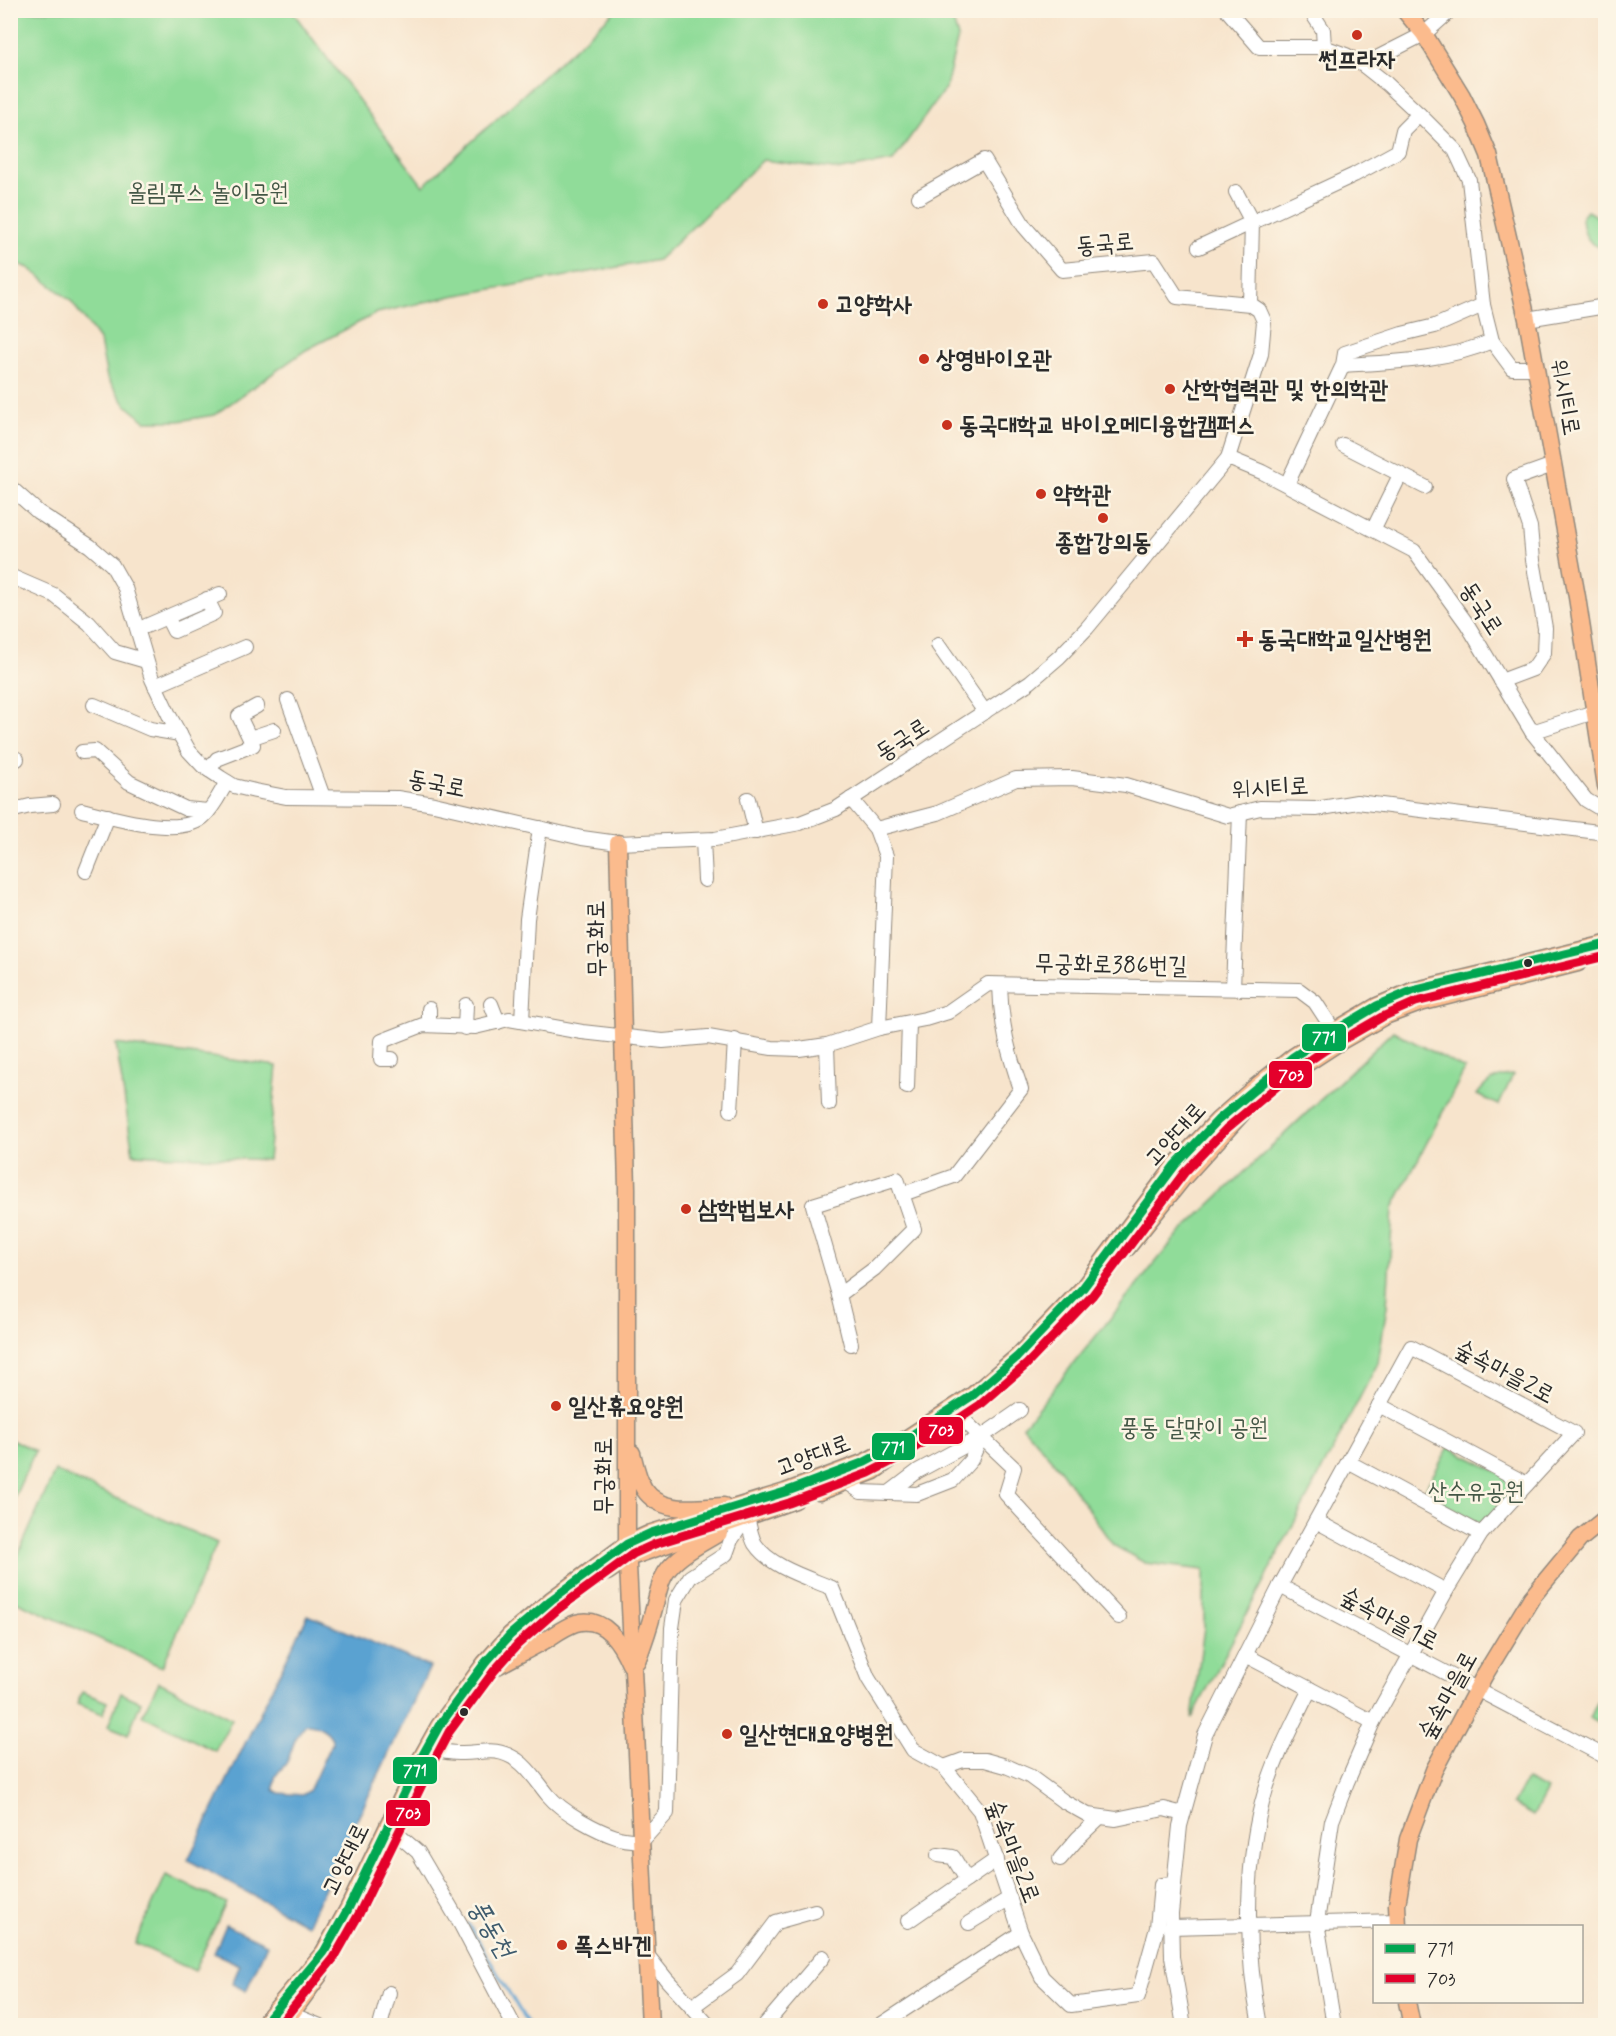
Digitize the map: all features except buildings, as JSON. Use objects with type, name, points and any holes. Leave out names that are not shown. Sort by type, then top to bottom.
[{"type":"main road","name":"위시티로","points":[[1404,10],[1424,34],[1467,105],[1489,155],[1527,319],[1577,597],[1605,786]]},
{"type":"main road","name":"무궁화로","points":[[618,843],[627,1188],[627,1551],[650,2025]]},
{"type":"main road","name":"고양대로","points":[[955,1413],[1017,1357],[1083,1288],[1175,1165],[1218,1120],[1293,1057],[1377,1006],[1412,991],[1605,944]]},
{"type":"main road","name":"고양대로","points":[[262,2025],[283,2016],[324,1952],[461,1695],[484,1663],[510,1635],[551,1600],[627,1551],[842,1478],[955,1413],[1018,1370],[1090,1294],[1183,1178],[1230,1124],[1260,1095],[1341,1041],[1394,1013],[1420,1004],[1605,956]]},
{"type":"main road","points":[[627,1438],[643,1488],[657,1502],[679,1507],[745,1511]]},
{"type":"main road","points":[[634,1673],[658,1589],[669,1570],[687,1552],[745,1511]]},
{"type":"main road","name":"숲속마을로","points":[[1398,1923],[1397,1905],[1408,1839],[1434,1770],[1476,1689],[1532,1597],[1580,1539],[1605,1518]]},
{"type":"main road","name":"고양대로","points":[[431,1749],[447,1731],[490,1670],[509,1649],[552,1610],[627,1551]]},
{"type":"main road","points":[[490,1670],[565,1627],[579,1622],[596,1624],[611,1632],[624,1650],[634,1673]]},
{"type":"main road","points":[[1407,2003],[1412,2025]]},
{"type":"street","points":[[1227,10],[1259,47],[1324,47],[1346,55],[1363,65],[1387,84],[1455,150],[1468,180],[1483,305],[1492,340],[1512,368],[1536,368]]},
{"type":"street","points":[[1310,10],[1323,30],[1324,47]]},
{"type":"street","points":[[1363,65],[1424,34],[1450,10]]},
{"type":"street","points":[[1199,247],[1354,175],[1398,151],[1403,130],[1419,114]]},
{"type":"street","name":"동국로","points":[[10,487],[38,512],[90,546],[112,565],[125,588],[155,686],[189,751],[209,770],[234,786],[286,797],[397,798],[434,804],[582,838],[618,843],[703,840],[800,823],[851,799],[1030,682],[1059,657],[1087,628],[1228,458],[1261,354],[1264,321],[1259,310],[1250,304],[1177,297],[1155,261],[1062,270],[1024,226],[984,160],[920,197]]},
{"type":"street","points":[[1236,192],[1252,222],[1250,304]]},
{"type":"street","points":[[1287,484],[1343,365],[1345,354],[1402,334],[1435,326],[1483,305]]},
{"type":"street","points":[[1527,319],[1605,306]]},
{"type":"street","points":[[1343,365],[1410,361],[1472,350],[1492,340]]},
{"type":"street","points":[[1343,445],[1425,487]]},
{"type":"street","name":"동국로","points":[[1228,458],[1287,484],[1414,551],[1467,624],[1532,732],[1586,801],[1605,812]]},
{"type":"street","points":[[1501,681],[1533,669],[1544,653],[1545,628],[1533,560],[1530,527],[1515,479],[1553,465]]},
{"type":"street","points":[[1374,528],[1400,475]]},
{"type":"street","points":[[10,576],[54,595],[89,623],[115,652],[146,661]]},
{"type":"street","points":[[146,626],[220,594]]},
{"type":"street","points":[[133,614],[144,619],[146,626],[149,638],[142,646]]},
{"type":"street","points":[[938,645],[985,712]]},
{"type":"street","points":[[155,686],[244,647]]},
{"type":"street","points":[[288,700],[323,797]]},
{"type":"street","points":[[94,705],[150,729],[180,734]]},
{"type":"street","points":[[209,770],[217,759],[253,745],[239,716],[257,706]]},
{"type":"street","points":[[1532,732],[1594,712]]},
{"type":"street","points":[[250,738],[274,730]]},
{"type":"street","points":[[82,752],[95,751],[129,782],[186,809],[208,811]]},
{"type":"street","name":"위시티로","points":[[876,829],[938,813],[1016,779],[1072,777],[1126,785],[1228,816],[1260,807],[1316,809],[1357,802],[1605,833]]},
{"type":"street","points":[[82,810],[143,825],[190,825],[203,818],[227,782]]},
{"type":"street","points":[[748,799],[756,832]]},
{"type":"street","points":[[851,799],[876,829],[886,856],[879,1028]]},
{"type":"street","points":[[10,811],[53,804]]},
{"type":"street","points":[[1233,988],[1240,813]]},
{"type":"street","points":[[86,871],[108,816]]},
{"type":"street","points":[[522,1021],[526,919],[540,828]]},
{"type":"street","points":[[703,840],[705,880]]},
{"type":"street","name":"무궁화로386번길","points":[[622,1035],[663,1041],[708,1037],[772,1048],[799,1049],[827,1044],[879,1028],[909,1023],[948,1012],[988,984],[1299,990],[1315,1002],[1334,1031]]},
{"type":"street","points":[[903,1194],[954,1176],[1022,1089],[1008,1051],[1000,1014],[1000,985]]},
{"type":"street","points":[[491,1004],[498,1022]]},
{"type":"street","points":[[465,1028],[466,1005]]},
{"type":"street","points":[[429,1009],[429,1025]]},
{"type":"street","points":[[392,1059],[381,1059],[382,1041],[423,1025],[475,1028],[509,1019],[582,1032],[622,1035]]},
{"type":"street","points":[[907,1087],[909,1023]]},
{"type":"street","points":[[731,1110],[735,1040]]},
{"type":"street","points":[[827,1044],[829,1104]]},
{"type":"street","points":[[839,1295],[874,1269],[914,1229],[897,1179],[813,1205],[851,1344]]},
{"type":"street","name":"숲속마을2로","points":[[1184,2025],[1172,1957],[1170,1927],[1180,1826],[1205,1735],[1280,1586],[1411,1347],[1574,1433],[1481,1534],[1446,1591],[1373,1722],[1332,1821],[1317,1922],[1334,2025]]},
{"type":"street","points":[[1379,1405],[1527,1484]]},
{"type":"street","points":[[889,1493],[918,1471],[981,1437],[1020,1410]]},
{"type":"street","points":[[955,1413],[1014,1468],[1006,1494],[1119,1617]]},
{"type":"street","points":[[842,1478],[861,1492],[917,1494],[953,1480],[971,1460],[981,1437]]},
{"type":"street","points":[[1348,1462],[1481,1534]]},
{"type":"street","points":[[745,1511],[755,1544],[773,1561],[832,1588],[868,1678],[913,1750],[944,1767]]},
{"type":"street","points":[[431,1749],[460,1753],[484,1750],[500,1752],[517,1761],[537,1779],[549,1796],[573,1815],[597,1829],[620,1838],[642,1841],[666,1813],[672,1639],[676,1599],[690,1577],[726,1554],[745,1511]]},
{"type":"street","points":[[1316,1521],[1446,1591]]},
{"type":"street","name":"숲속마을1로","points":[[1280,1586],[1605,1757]]},
{"type":"street","points":[[1245,1655],[1373,1722]]},
{"type":"street","points":[[1260,2025],[1255,2000],[1248,1924],[1253,1846],[1262,1802],[1283,1744],[1310,1689]]},
{"type":"street","name":"숲속마을2로","points":[[1174,1884],[1161,1885],[1156,1928],[1138,1996],[1071,2005],[1042,1977],[1021,1933],[980,1811],[944,1767],[963,1760],[985,1760],[1006,1766],[1029,1776],[1063,1801],[1088,1815],[1116,1819],[1164,1809],[1183,1814]]},
{"type":"street","points":[[1060,1859],[1100,1817]]},
{"type":"street","points":[[391,1828],[418,1852],[514,2025]]},
{"type":"street","points":[[938,1855],[953,1857],[967,1880]]},
{"type":"street","points":[[908,1921],[997,1859]]},
{"type":"street","points":[[969,1923],[1010,1898]]},
{"type":"street","points":[[692,2007],[737,1974],[776,1922],[815,1911]]},
{"type":"street","points":[[1170,1927],[1317,1922],[1398,1923]]},
{"type":"street","points":[[879,2025],[1021,1933]]},
{"type":"street","points":[[647,1955],[710,2025]]},
{"type":"street","points":[[764,2025],[824,1957]]},
{"type":"street","points":[[380,2025],[389,1993]]},
{"type":"street","points":[[283,2016],[320,2025]]},
{"type":"green space","name":"올림푸스 놀이공원","points":[[10,11],[292,11],[423,186],[615,11],[950,11],[958,37],[946,87],[893,161],[841,170],[763,160],[658,260],[452,296],[377,313],[306,350],[214,415],[179,421],[145,421],[125,404],[107,378],[100,341],[71,301],[29,268],[11,261]]},
{"type":"green space","points":[[1587,211],[1605,221],[1605,249],[1590,241],[1585,234],[1582,217]]},
{"type":"green space","name":"풍동 달맞이 공원","points":[[1393,1031],[1465,1069],[1393,1208],[1387,1306],[1378,1363],[1192,1718],[1204,1627],[1204,1570],[1145,1563],[1113,1545],[1062,1472],[1023,1426],[1177,1236]]},
{"type":"green space","points":[[116,1044],[277,1066],[268,1160],[133,1154]]},
{"type":"green space","points":[[1513,1075],[1499,1105],[1477,1095],[1492,1080]]},
{"type":"green space","points":[[11,1439],[35,1451],[11,1505]]},
{"type":"green space","name":"산수유공원","points":[[1449,1447],[1517,1482],[1517,1488],[1486,1523],[1480,1524],[1423,1493]]},
{"type":"green space","points":[[55,1471],[217,1543],[162,1667],[11,1599],[11,1571]]},
{"type":"green space","points":[[159,1682],[232,1719],[215,1751],[142,1715]]},
{"type":"green space","points":[[82,1692],[107,1702],[103,1714],[77,1704]]},
{"type":"green space","points":[[121,1693],[141,1702],[128,1734],[108,1726]]},
{"type":"green space","points":[[1598,1701],[1605,1705],[1605,1726],[1590,1718]]},
{"type":"green space","points":[[1526,1780],[1547,1790],[1533,1816],[1513,1804]]},
{"type":"green space","points":[[166,1875],[226,1903],[194,1971],[135,1943]]},
{"type":"water","points":[[308,1615],[430,1667],[307,1925],[188,1860]],"holes":[[[306,1724],[326,1732],[333,1743],[309,1791],[302,1795],[279,1793],[274,1790],[276,1775],[286,1764],[299,1733]]]},
{"type":"water","points":[[226,1925],[267,1944],[246,1991],[232,1984],[240,1965],[214,1953]]},
{"type":"waterway","name":"풍동천","points":[[468,1924],[529,2026]]},
{"type":"transit line","name":"771","points":[[262,2026],[324,1952],[348,1909],[419,1762],[439,1726],[485,1663],[510,1635],[551,1600],[627,1544],[651,1533],[785,1492],[865,1462],[895,1446],[973,1395],[1017,1357],[1083,1288],[1175,1165],[1218,1120],[1293,1057],[1319,1040],[1377,1006],[1412,991],[1606,944]]},
{"type":"transit line","name":"703","points":[[278,2026],[334,1958],[359,1914],[449,1732],[494,1671],[518,1644],[558,1609],[633,1554],[655,1544],[789,1503],[869,1473],[902,1456],[980,1405],[1026,1365],[1092,1296],[1184,1173],[1226,1129],[1300,1067],[1325,1050],[1382,1017],[1416,1002],[1606,956]]},
{"type":"place","name":"썬프라자","points":[[1357,35]]},
{"type":"place","name":"고양학사","points":[[823,304]]},
{"type":"place","name":"상영바이오관","points":[[924,359]]},
{"type":"place","name":"산학협력관 및 한의학관","points":[[1170,389]]},
{"type":"place","name":"동국대학교 바이오메디융합캠퍼스","points":[[947,425]]},
{"type":"place","name":"약학관","points":[[1041,494]]},
{"type":"place","name":"종합강의동","points":[[1103,518]]},
{"type":"place","name":"동국대학교일산병원","points":[[1245,639]]},
{"type":"place","name":"삼학법보사","points":[[686,1209]]},
{"type":"place","name":"일산휴요양원","points":[[556,1406]]},
{"type":"place","name":"일산현대요양병원","points":[[727,1734]]},
{"type":"place","name":"폭스바겐","points":[[562,1945]]}]
